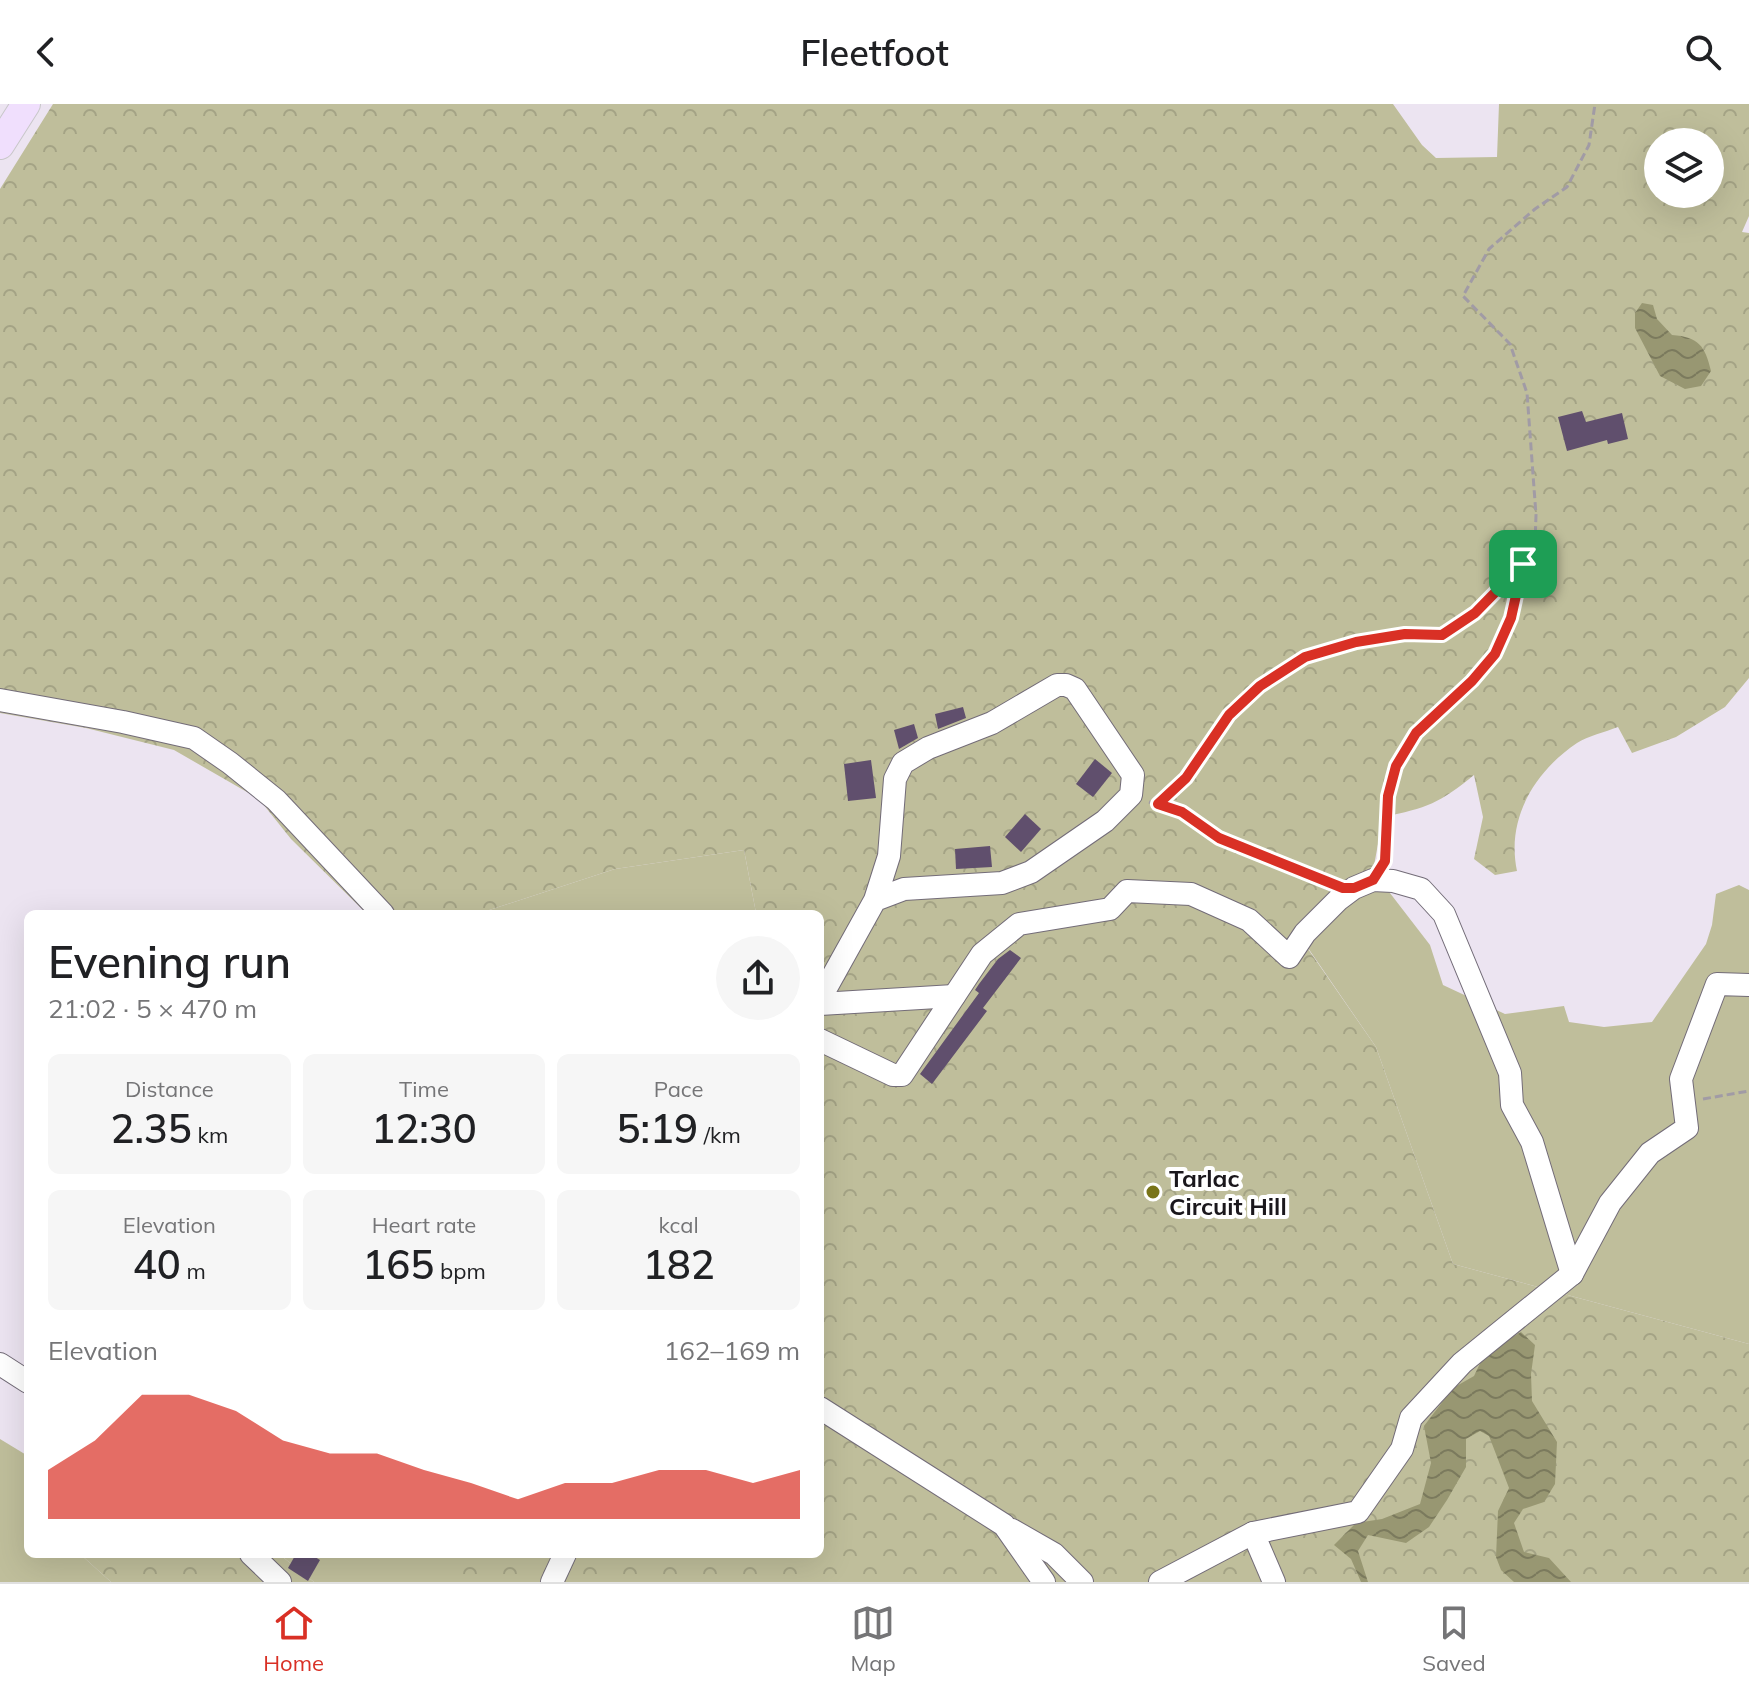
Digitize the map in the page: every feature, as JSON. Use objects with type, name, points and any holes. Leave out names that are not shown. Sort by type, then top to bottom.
[{"type":"main road","points":[[0,145],[26,104]]},
{"type":"street","points":[[824,995],[875,900],[889,856],[895,779],[903,763],[928,748],[992,723],[1057,685],[1075,689],[1133,775],[1131,795],[1105,821],[1031,872],[1002,883],[904,889],[875,900]]},
{"type":"street","points":[[0,700],[194,738],[276,800],[379,910]]},
{"type":"street","points":[[824,1042],[899,1076],[982,954],[1019,924],[1110,909],[1127,891],[1191,894],[1249,920],[1289,957],[1305,933],[1338,900],[1364,884],[1393,881],[1421,889],[1444,914],[1510,1073],[1512,1105],[1532,1142],[1572,1274]]},
{"type":"street","points":[[1160,1582],[1253,1533],[1358,1512],[1402,1449],[1411,1418],[1462,1363],[1572,1274],[1610,1203],[1650,1153],[1687,1128],[1681,1079],[1717,984],[1749,985]]},
{"type":"street","points":[[824,1002],[954,996]]},
{"type":"street","points":[[0,1364],[24,1379]]},
{"type":"street","points":[[824,1411],[1054,1554],[1082,1582]]},
{"type":"street","points":[[1004,1525],[1044,1582]]},
{"type":"street","points":[[1253,1533],[1274,1582]]},
{"type":"street","points":[[255,1558],[280,1582]]},
{"type":"street","points":[[552,1582],[563,1558]]},
{"type":"path","points":[[1158,804],[1186,778],[1229,715],[1260,686],[1305,657],[1356,642],[1405,634],[1442,635],[1475,613],[1530,556],[1535,544],[1536,515],[1527,393],[1510,344],[1463,296],[1489,249],[1535,209],[1567,187],[1589,145],[1595,104]]},
{"type":"path","points":[[1131,795],[1182,812],[1219,838],[1343,888],[1364,884],[1385,861],[1388,796],[1396,766],[1416,733],[1472,681],[1495,654],[1511,618],[1523,564]]},
{"type":"path","points":[[1683,1102],[1749,1091]]},
{"type":"green space","points":[[53,104],[1393,104],[1422,145],[1436,158],[1497,157],[1499,104],[1749,104],[1749,216],[1742,232],[1749,233],[1749,678],[1725,707],[1676,737],[1632,753],[1618,727],[1581,741],[1562,755],[1536,783],[1520,815],[1516,833],[1517,871],[1495,875],[1474,859],[1483,817],[1474,775],[1432,803],[1383,817],[1373,871],[1297,933],[1376,1047],[1453,1264],[1749,1344],[1749,1582],[443,1582],[458,1558],[824,1558],[824,910],[755,910],[744,850],[615,869],[489,910],[363,910],[291,839],[259,799],[174,750],[86,728],[0,713],[0,189]]},
{"type":"green space","points":[[744,850],[755,910],[489,910],[615,869]]},
{"type":"green space","points":[[1373,871],[1430,945],[1443,985],[1505,1014],[1564,1006],[1569,1022],[1604,1027],[1652,1022],[1706,944],[1716,894],[1739,885],[1749,890],[1749,1344],[1453,1264],[1376,1047],[1297,932]]},
{"type":"green space","points":[[0,1439],[24,1454],[24,1558],[84,1558],[111,1582],[0,1582]]},
{"type":"green space","points":[[84,1558],[284,1558],[314,1582],[111,1582]]},
{"type":"green space","points":[[284,1558],[460,1558],[444,1582],[314,1582]]},
{"type":"water","points":[[1642,303],[1653,305],[1657,319],[1672,335],[1689,338],[1703,349],[1711,371],[1701,386],[1685,389],[1660,376],[1635,328],[1635,313]]},
{"type":"water","points":[[1521,1332],[1535,1345],[1531,1374],[1532,1401],[1557,1442],[1555,1484],[1544,1502],[1523,1509],[1514,1523],[1524,1552],[1549,1558],[1571,1582],[1514,1582],[1501,1570],[1496,1557],[1498,1511],[1509,1488],[1489,1436],[1480,1431],[1466,1439],[1466,1467],[1429,1527],[1406,1543],[1368,1535],[1358,1551],[1368,1582],[1361,1582],[1351,1559],[1334,1545],[1356,1523],[1382,1519],[1420,1504],[1431,1463],[1424,1426],[1453,1388],[1474,1376],[1485,1353]]},
{"type":"building","points":[[1582,411],[1586,422],[1622,413],[1628,439],[1608,444],[1607,440],[1567,451],[1558,417]]},
{"type":"building","points":[[963,707],[966,718],[938,729],[935,714]]},
{"type":"building","points":[[914,724],[918,738],[899,749],[894,730]]},
{"type":"building","points":[[1095,759],[1112,773],[1093,797],[1076,784]]},
{"type":"building","points":[[871,760],[876,798],[848,801],[844,764]]},
{"type":"building","points":[[1025,814],[1041,829],[1021,852],[1005,837]]},
{"type":"building","points":[[990,846],[992,867],[956,869],[955,849]]},
{"type":"building","points":[[1010,950],[1021,958],[983,1008],[987,1011],[932,1084],[920,1074],[979,993],[975,990],[979,984],[998,959]]},
{"type":"building","points":[[294,1558],[320,1560],[308,1581],[288,1568]]},
{"type":"place","name":"Tarlac Circuit Hill","points":[[1153,1192]]},
{"type":"route","points":[[1523,564],[1475,613],[1442,635],[1405,634],[1356,642],[1305,657],[1260,686],[1229,715],[1186,778],[1158,804],[1182,812],[1219,838],[1343,888],[1354,888],[1373,880],[1359,888],[1354,888],[1373,880],[1385,861],[1388,796],[1396,766],[1416,733],[1472,681],[1495,654],[1511,618],[1523,564]]}]
